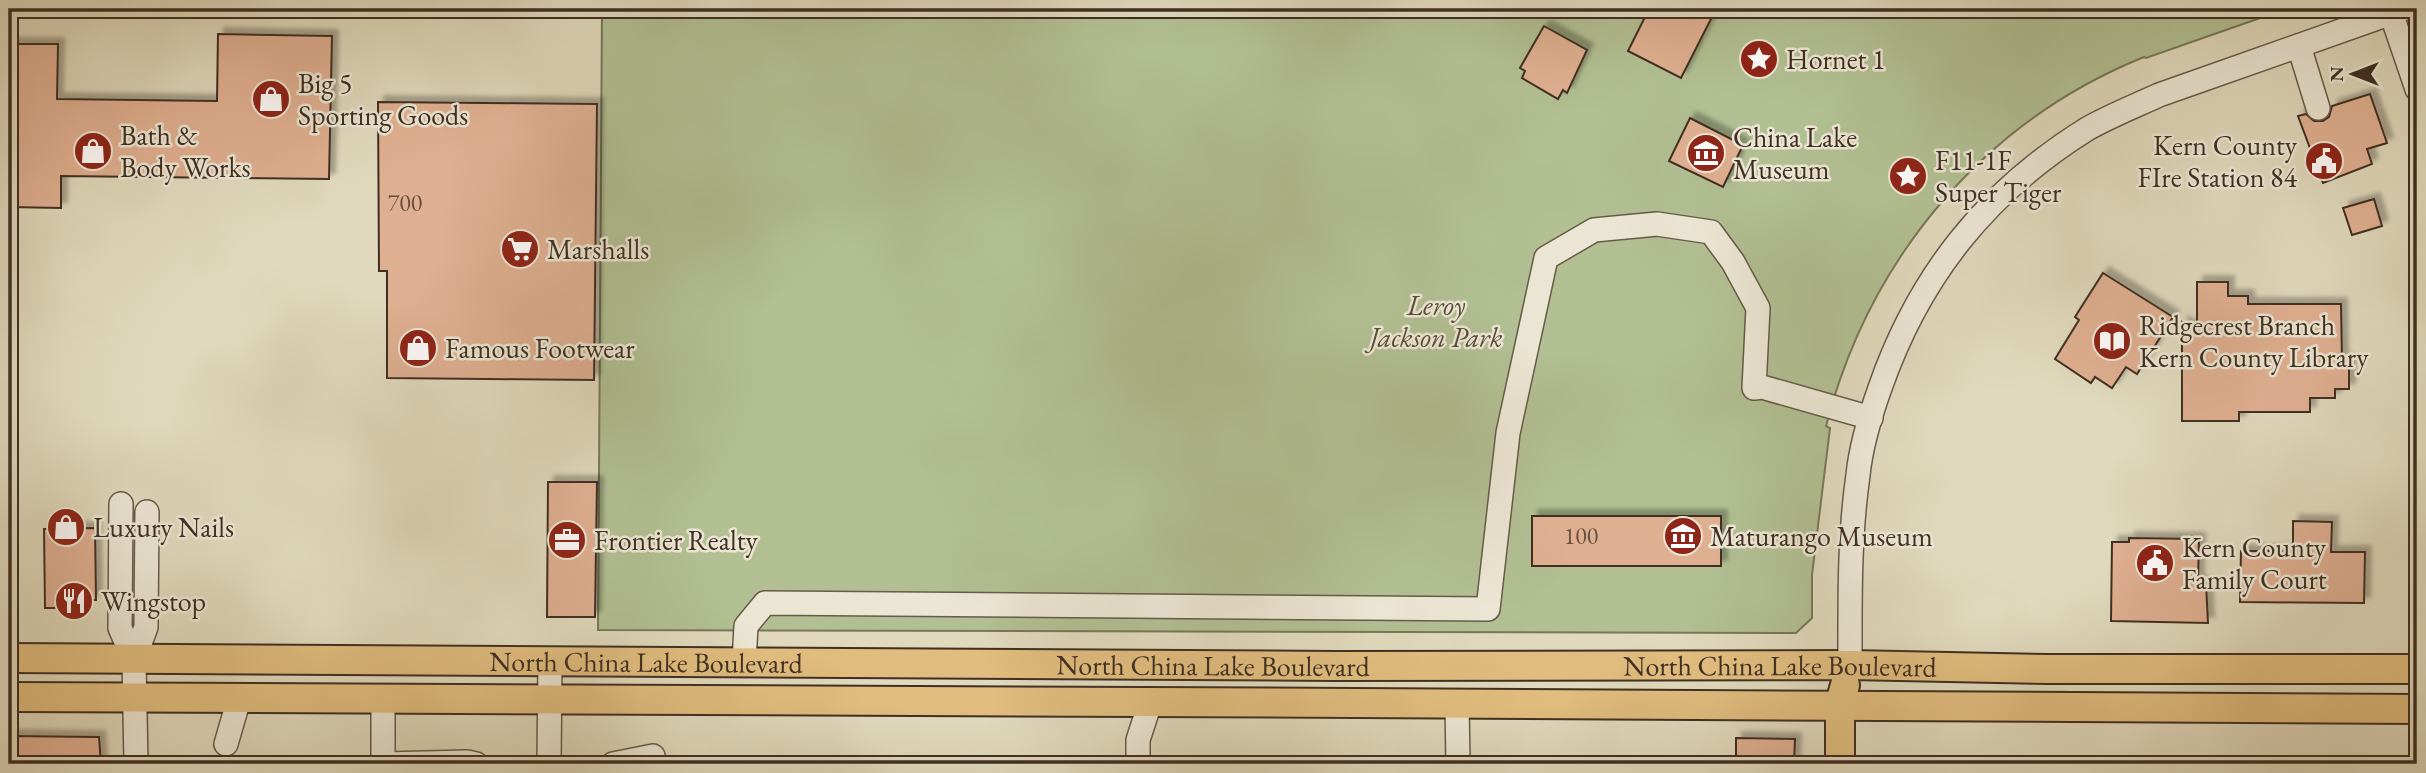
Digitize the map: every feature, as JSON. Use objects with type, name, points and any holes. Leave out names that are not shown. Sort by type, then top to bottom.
[{"type":"main road","name":"North China Lake Boulevard","points":[[9,658],[2417,669]]},
{"type":"main road","points":[[1840,764],[1840,704],[1850,665]]},
{"type":"main road","points":[[1150,703],[1153,690],[1165,682],[1280,685],[1335,666]]},
{"type":"main road","name":"North China Lake Boulevard","points":[[9,697],[1840,704],[2417,709]]},
{"type":"street","points":[[1850,665],[1853,515],[1858,473],[1871,418],[1890,358],[1932,276],[1975,222],[2012,184],[2079,135],[2123,111],[2159,95],[2397,11],[2417,89]]},
{"type":"street","points":[[2298,46],[2318,108]]},
{"type":"street","points":[[744,662],[746,626],[765,603],[1488,609],[1508,433],[1546,258],[1594,230],[1657,224],[1712,232],[1733,262],[1758,308],[1754,388],[1762,387],[1871,418]]},
{"type":"street","points":[[121,504],[120,628],[134,660]]},
{"type":"street","points":[[136,764],[134,660],[146,627],[147,512]]},
{"type":"street","points":[[549,764],[550,661]]},
{"type":"street","points":[[226,744],[239,699]]},
{"type":"street","points":[[383,700],[383,764],[476,764]]},
{"type":"street","points":[[1138,764],[1138,740],[1150,703]]},
{"type":"street","points":[[1457,704],[1458,764]]},
{"type":"street","points":[[613,764],[653,756]]},
{"type":"green space","name":"Leroy Jackson Park","points":[[602,9],[2286,9],[2144,57],[2086,85],[2032,119],[1984,158],[1941,203],[1903,253],[1871,307],[1845,365],[1826,426],[1830,428],[1812,575],[1812,618],[1796,633],[598,630]]},
{"type":"building","points":[[1649,9],[1716,9],[1681,78],[1628,51]]},
{"type":"building","points":[[1544,26],[1587,50],[1567,93],[1563,90],[1558,99],[1522,78],[1525,71],[1520,68]]},
{"type":"building","points":[[218,34],[332,36],[329,179],[61,176],[61,208],[9,207],[9,44],[58,44],[57,99],[217,101]]},
{"type":"building","name":"Kern County FIre Station 84","points":[[2370,94],[2387,143],[2367,149],[2372,164],[2323,183],[2298,116],[2306,114],[2314,121],[2323,121],[2329,117],[2332,106]]},
{"type":"building","points":[[378,102],[597,104],[594,380],[387,378],[387,271],[379,271]]},
{"type":"building","name":"China Lake Museum","points":[[1690,118],[1743,145],[1723,187],[1669,161]]},
{"type":"building","points":[[2374,199],[2382,226],[2352,235],[2343,208]]},
{"type":"building","name":"Ridgecrest Branch Kern County Library","points":[[2103,273],[2173,317],[2137,374],[2126,367],[2112,388],[2095,377],[2091,383],[2055,359],[2079,320],[2075,317]]},
{"type":"building","points":[[2197,282],[2228,282],[2228,296],[2248,296],[2248,304],[2341,304],[2342,361],[2349,361],[2349,389],[2335,389],[2335,398],[2310,398],[2310,412],[2239,412],[2239,421],[2182,421],[2182,322],[2197,332]]},
{"type":"building","points":[[548,482],[597,482],[595,617],[547,617]]},
{"type":"building","points":[[1532,516],[1721,516],[1721,566],[1532,566]]},
{"type":"building","points":[[2293,521],[2332,522],[2331,552],[2365,552],[2364,603],[2240,602],[2241,551],[2293,551]]},
{"type":"building","points":[[95,528],[96,600],[63,600],[63,608],[45,608],[44,529]]},
{"type":"building","name":"Kern County Family Court","points":[[2129,538],[2199,539],[2198,583],[2206,583],[2208,623],[2111,621],[2112,542],[2129,542]]},
{"type":"building","points":[[9,736],[99,737],[101,764],[9,764]]},
{"type":"building","points":[[1736,738],[1795,739],[1794,764],[1736,764]]},
{"type":"place","name":"Hornet 1","points":[[1759,59]]},
{"type":"place","name":"Big 5 Sporting Goods","points":[[271,99]]},
{"type":"place","name":"Bath & Body Works","points":[[93,151]]},
{"type":"place","name":"China Lake Museum","points":[[1706,153]]},
{"type":"place","name":"Kern County FIre Station 84","points":[[2324,161]]},
{"type":"place","name":"F11-1F Super Tiger","points":[[1908,176]]},
{"type":"place","name":"Marshalls","points":[[520,249]]},
{"type":"place","name":"Ridgecrest Branch Kern County Library","points":[[2112,341]]},
{"type":"place","name":"Famous Footwear","points":[[418,348]]},
{"type":"place","name":"Luxury Nails","points":[[66,527]]},
{"type":"place","name":"Maturango Museum","points":[[1683,536]]},
{"type":"place","name":"Frontier Realty","points":[[567,540]]},
{"type":"place","name":"Kern County Family Court","points":[[2155,563]]},
{"type":"place","name":"Wingstop","points":[[74,601]]}]
